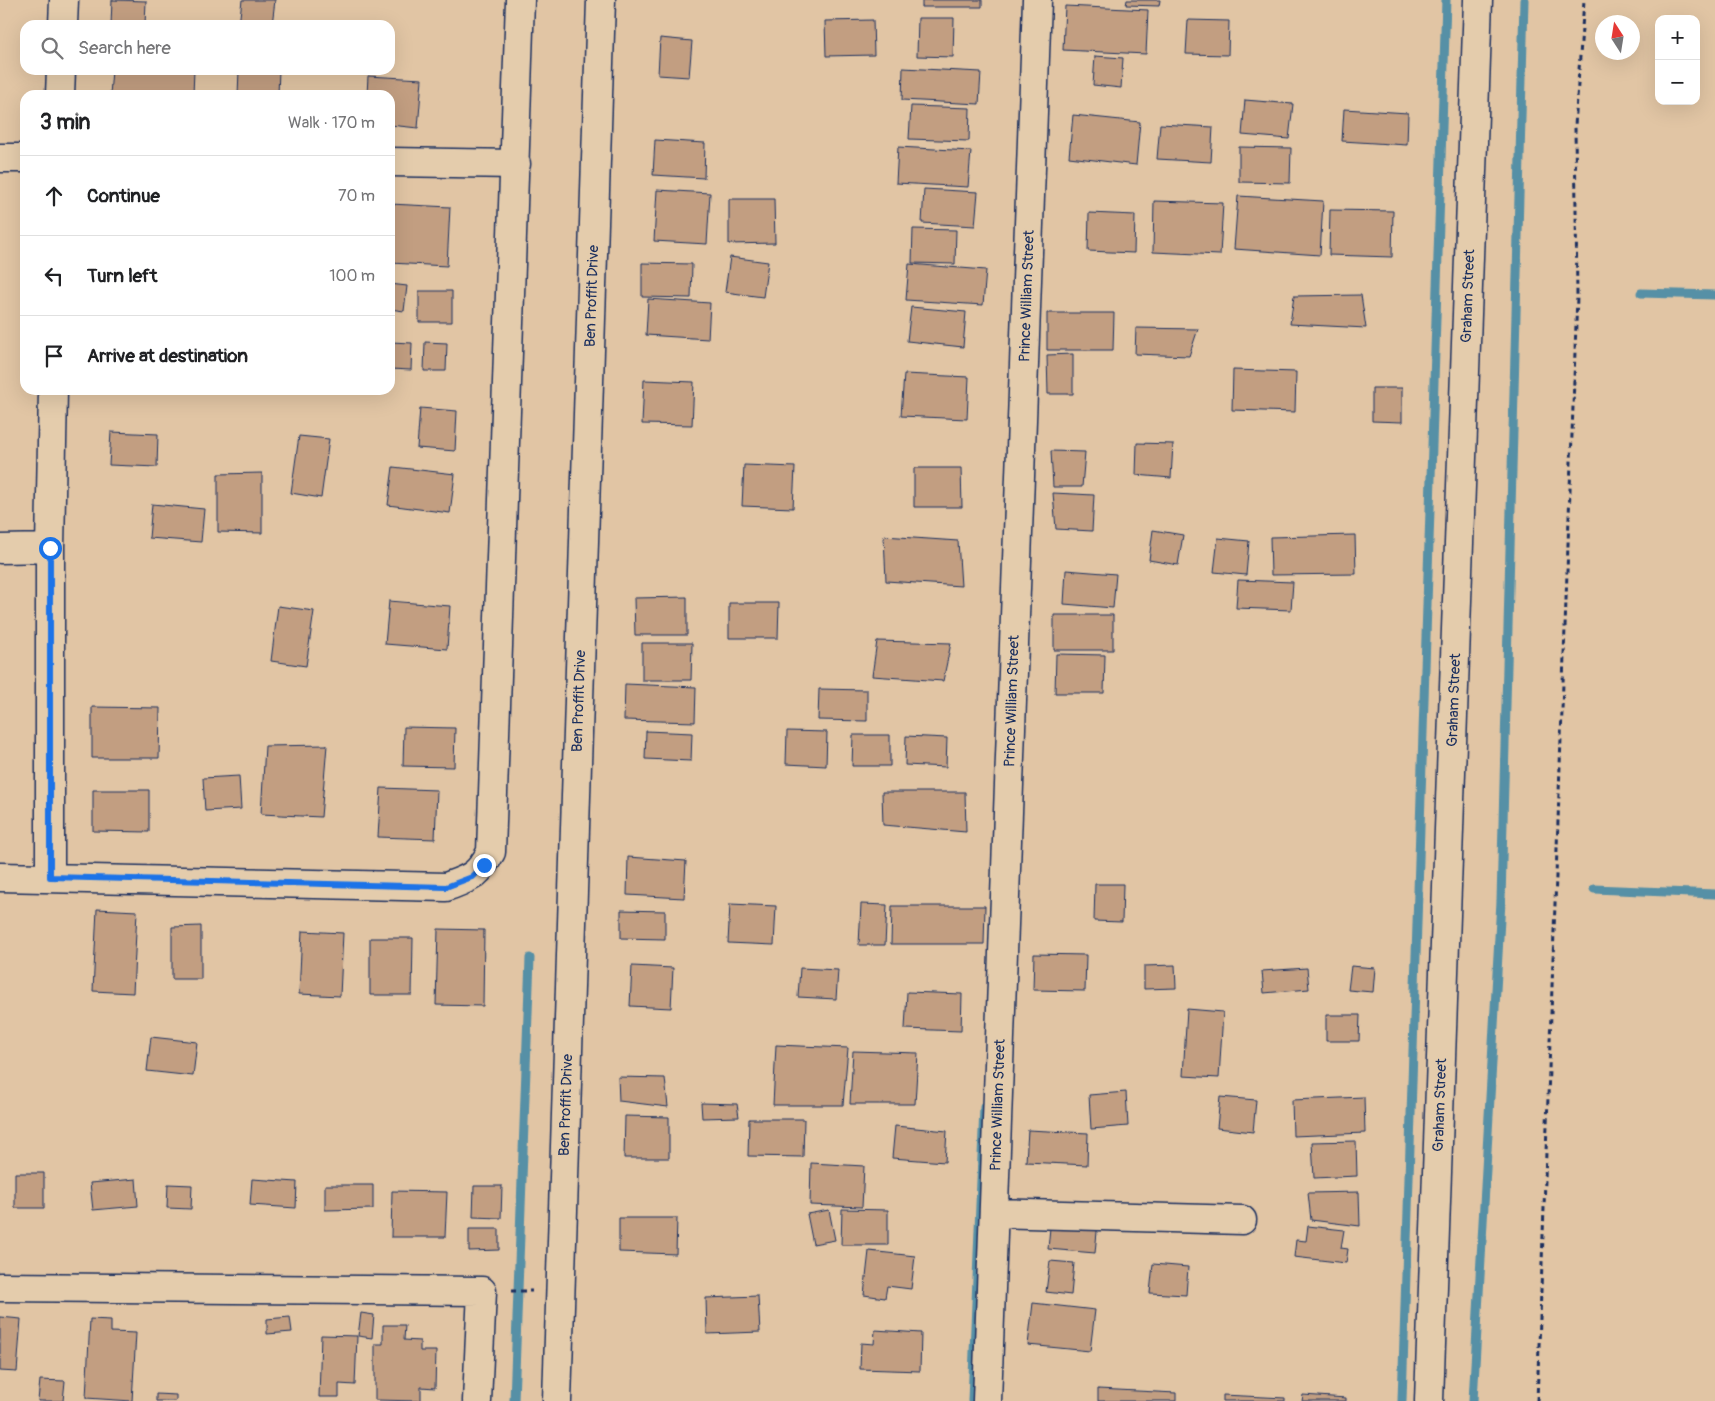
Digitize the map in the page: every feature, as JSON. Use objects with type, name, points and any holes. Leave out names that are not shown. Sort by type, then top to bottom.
[{"type":"street","points":[[63,20],[64,0]]},
{"type":"street","points":[[0,877],[446,887],[472,877],[484,865],[491,852],[516,164],[520,0]]},
{"type":"street","name":"Ben Proffit Drive","points":[[557,1401],[601,0]]},
{"type":"street","name":"Prince William Street","points":[[987,1401],[1037,0]]},
{"type":"street","name":"Graham Street","points":[[1429,1401],[1478,0]]},
{"type":"street","points":[[60,90],[61,75]]},
{"type":"street","points":[[0,158],[20,158]]},
{"type":"street","points":[[395,162],[516,164]]},
{"type":"street","points":[[50,877],[50,548],[53,395]]},
{"type":"street","points":[[0,549],[50,548]]},
{"type":"street","points":[[994,1213],[1242,1220]]},
{"type":"street","points":[[0,1287],[482,1291],[477,1401]]},
{"type":"path","points":[[1537,1401],[1577,296],[1575,126],[1584,0]]},
{"type":"path","points":[[482,1291],[561,1290]]},
{"type":"building","points":[[112,0],[146,1],[145,20],[111,20]]},
{"type":"building","points":[[242,0],[275,0],[273,20],[240,20]]},
{"type":"building","points":[[922,0],[982,0],[982,7],[922,7]]},
{"type":"building","points":[[1127,0],[1160,0],[1159,6],[1126,5]]},
{"type":"building","points":[[1065,6],[1148,10],[1146,54],[1063,50]]},
{"type":"building","points":[[918,18],[954,18],[953,57],[917,56]]},
{"type":"building","points":[[873,20],[874,55],[826,56],[825,21]]},
{"type":"building","points":[[1188,20],[1229,21],[1228,55],[1186,54]]},
{"type":"building","points":[[660,38],[692,41],[689,77],[658,75]]},
{"type":"building","points":[[1095,56],[1123,58],[1121,88],[1093,85]]},
{"type":"building","points":[[903,68],[981,72],[979,104],[902,100]]},
{"type":"building","points":[[112,75],[194,75],[193,90],[110,90]]},
{"type":"building","points":[[239,75],[279,75],[278,90],[238,90]]},
{"type":"building","points":[[368,76],[422,79],[418,128],[395,126],[395,90],[367,90]]},
{"type":"building","points":[[1245,100],[1293,104],[1289,139],[1242,135]]},
{"type":"building","points":[[911,106],[970,108],[969,141],[909,139]]},
{"type":"building","points":[[1344,109],[1408,113],[1407,145],[1342,141]]},
{"type":"building","points":[[1073,115],[1140,122],[1136,165],[1069,157]]},
{"type":"building","points":[[1160,124],[1213,127],[1211,162],[1157,159]]},
{"type":"building","points":[[655,140],[705,143],[704,178],[653,175]]},
{"type":"building","points":[[898,147],[971,151],[968,187],[896,183]]},
{"type":"building","points":[[1239,147],[1291,148],[1290,183],[1239,182]]},
{"type":"building","points":[[924,189],[978,192],[975,226],[922,223]]},
{"type":"building","points":[[657,190],[710,193],[707,244],[654,241]]},
{"type":"building","points":[[1238,196],[1323,201],[1320,255],[1234,249]]},
{"type":"building","points":[[729,199],[774,199],[775,243],[729,244]]},
{"type":"building","points":[[1154,201],[1223,203],[1220,255],[1153,252]]},
{"type":"building","points":[[395,204],[450,207],[447,266],[395,263]]},
{"type":"building","points":[[1330,210],[1393,211],[1392,257],[1329,255]]},
{"type":"building","points":[[1089,213],[1135,215],[1134,253],[1088,251]]},
{"type":"building","points":[[913,229],[956,230],[955,264],[912,263]]},
{"type":"building","points":[[730,257],[768,262],[763,297],[725,292]]},
{"type":"building","points":[[642,263],[692,264],[691,298],[642,297]]},
{"type":"building","points":[[909,264],[986,270],[983,305],[906,300]]},
{"type":"building","points":[[395,285],[407,286],[404,311],[395,310]]},
{"type":"building","points":[[419,291],[452,291],[452,322],[419,322]]},
{"type":"building","points":[[1361,295],[1366,328],[1290,324],[1294,296]]},
{"type":"building","points":[[648,299],[710,303],[708,339],[646,335]]},
{"type":"building","points":[[911,307],[966,312],[963,347],[907,341]]},
{"type":"building","points":[[1047,313],[1114,313],[1113,350],[1047,350]]},
{"type":"building","points":[[1136,328],[1198,329],[1189,356],[1135,354]]},
{"type":"building","points":[[395,342],[412,343],[411,370],[395,369]]},
{"type":"building","points":[[425,342],[447,343],[446,371],[424,371]]},
{"type":"building","points":[[1073,354],[1073,394],[1048,394],[1047,355]]},
{"type":"building","points":[[1233,370],[1296,372],[1295,412],[1232,410]]},
{"type":"building","points":[[904,374],[969,377],[967,419],[901,416]]},
{"type":"building","points":[[644,380],[694,382],[692,425],[642,424]]},
{"type":"building","points":[[1372,388],[1402,388],[1402,422],[1372,421]]},
{"type":"building","points":[[420,408],[457,411],[455,451],[417,448]]},
{"type":"building","points":[[111,432],[158,434],[157,467],[109,465]]},
{"type":"building","points":[[299,436],[329,439],[321,498],[291,493]]},
{"type":"building","points":[[1137,443],[1173,444],[1171,478],[1136,475]]},
{"type":"building","points":[[1051,451],[1085,452],[1082,487],[1053,487]]},
{"type":"building","points":[[744,465],[795,467],[793,508],[742,506]]},
{"type":"building","points":[[393,467],[455,474],[450,513],[388,505]]},
{"type":"building","points":[[914,468],[961,468],[962,507],[914,507]]},
{"type":"building","points":[[262,473],[262,533],[218,532],[218,474]]},
{"type":"building","points":[[1053,493],[1094,495],[1092,531],[1056,529]]},
{"type":"building","points":[[152,504],[204,509],[201,542],[149,538]]},
{"type":"building","points":[[1153,530],[1183,535],[1178,565],[1149,560]]},
{"type":"building","points":[[1355,535],[1356,574],[1271,575],[1270,537]]},
{"type":"building","points":[[884,536],[958,541],[961,586],[886,581]]},
{"type":"building","points":[[1218,538],[1249,541],[1246,575],[1214,572]]},
{"type":"building","points":[[1066,570],[1116,574],[1113,608],[1064,604]]},
{"type":"building","points":[[1238,580],[1293,582],[1291,610],[1236,608]]},
{"type":"building","points":[[687,597],[687,635],[635,635],[634,598]]},
{"type":"building","points":[[389,601],[450,606],[447,649],[385,644]]},
{"type":"building","points":[[729,603],[779,603],[778,638],[729,638]]},
{"type":"building","points":[[278,606],[314,611],[306,666],[271,661]]},
{"type":"building","points":[[1054,615],[1113,615],[1113,650],[1054,650]]},
{"type":"building","points":[[877,641],[951,643],[943,681],[872,676]]},
{"type":"building","points":[[642,643],[692,643],[691,680],[642,680]]},
{"type":"building","points":[[1056,654],[1105,655],[1104,693],[1055,693]]},
{"type":"building","points":[[625,684],[696,687],[695,722],[624,720]]},
{"type":"building","points":[[819,689],[867,690],[867,721],[818,720]]},
{"type":"building","points":[[92,707],[160,708],[159,758],[92,758]]},
{"type":"building","points":[[404,727],[455,728],[454,767],[403,766]]},
{"type":"building","points":[[646,731],[692,733],[691,761],[645,759]]},
{"type":"building","points":[[787,731],[827,732],[826,766],[786,764]]},
{"type":"building","points":[[853,735],[890,735],[890,766],[852,766]]},
{"type":"building","points":[[906,736],[947,738],[946,767],[905,765]]},
{"type":"building","points":[[327,745],[321,817],[261,814],[265,746]]},
{"type":"building","points":[[239,776],[241,809],[205,811],[203,778]]},
{"type":"building","points":[[381,788],[437,790],[435,839],[378,837]]},
{"type":"building","points":[[93,790],[149,790],[149,832],[93,831]]},
{"type":"building","points":[[882,792],[965,792],[966,832],[883,825]]},
{"type":"building","points":[[628,857],[686,861],[684,898],[627,895]]},
{"type":"building","points":[[1095,884],[1123,884],[1122,922],[1094,921]]},
{"type":"building","points":[[730,904],[776,906],[774,945],[728,943]]},
{"type":"building","points":[[861,904],[887,905],[885,945],[859,945]]},
{"type":"building","points":[[892,906],[985,906],[984,944],[891,944]]},
{"type":"building","points":[[97,909],[137,911],[133,993],[93,991]]},
{"type":"building","points":[[621,910],[665,911],[665,939],[621,938]]},
{"type":"building","points":[[201,926],[201,979],[172,979],[172,927]]},
{"type":"building","points":[[438,929],[484,930],[483,1006],[436,1005]]},
{"type":"building","points":[[302,931],[343,933],[340,996],[299,994]]},
{"type":"building","points":[[370,938],[413,938],[412,995],[370,995]]},
{"type":"building","points":[[1034,954],[1086,955],[1085,991],[1033,990]]},
{"type":"building","points":[[1175,965],[1176,988],[1144,989],[1144,966]]},
{"type":"building","points":[[632,966],[673,968],[671,1008],[630,1006]]},
{"type":"building","points":[[1351,966],[1375,968],[1373,992],[1348,990]]},
{"type":"building","points":[[800,968],[838,970],[836,999],[798,997]]},
{"type":"building","points":[[1307,968],[1309,989],[1264,993],[1262,971]]},
{"type":"building","points":[[907,992],[962,994],[961,1031],[905,1029]]},
{"type":"building","points":[[1187,1009],[1223,1012],[1219,1078],[1183,1076]]},
{"type":"building","points":[[1326,1015],[1360,1015],[1359,1041],[1326,1041]]},
{"type":"building","points":[[151,1037],[197,1042],[193,1076],[147,1071]]},
{"type":"building","points":[[776,1045],[848,1048],[843,1105],[773,1105]]},
{"type":"building","points":[[853,1051],[918,1053],[915,1104],[850,1104]]},
{"type":"building","points":[[618,1077],[665,1078],[668,1107],[619,1101]]},
{"type":"building","points":[[1126,1092],[1128,1126],[1091,1129],[1089,1095]]},
{"type":"building","points":[[1220,1097],[1256,1100],[1253,1132],[1217,1128]]},
{"type":"building","points":[[1364,1097],[1365,1133],[1293,1136],[1292,1100]]},
{"type":"building","points":[[701,1103],[737,1104],[739,1117],[702,1118]]},
{"type":"building","points":[[625,1116],[669,1117],[669,1158],[624,1158]]},
{"type":"building","points":[[749,1119],[804,1119],[803,1157],[748,1156]]},
{"type":"building","points":[[895,1126],[947,1131],[945,1162],[892,1158]]},
{"type":"building","points":[[1028,1130],[1088,1133],[1087,1165],[1026,1162]]},
{"type":"building","points":[[1356,1141],[1357,1176],[1314,1178],[1312,1142]]},
{"type":"building","points":[[811,1163],[864,1166],[862,1207],[810,1205]]},
{"type":"building","points":[[15,1173],[44,1173],[44,1208],[15,1208]]},
{"type":"building","points":[[136,1179],[138,1206],[93,1210],[90,1183]]},
{"type":"building","points":[[252,1179],[297,1182],[296,1208],[250,1205]]},
{"type":"building","points":[[168,1184],[192,1185],[191,1209],[167,1208]]},
{"type":"building","points":[[325,1185],[373,1185],[373,1209],[325,1210]]},
{"type":"building","points":[[474,1186],[502,1186],[501,1218],[473,1217]]},
{"type":"building","points":[[392,1191],[447,1192],[445,1237],[391,1237]]},
{"type":"building","points":[[1359,1192],[1360,1226],[1311,1220],[1308,1193]]},
{"type":"building","points":[[842,1209],[888,1210],[888,1245],[841,1245]]},
{"type":"building","points":[[829,1210],[835,1240],[813,1244],[807,1214]]},
{"type":"building","points":[[1051,1217],[1098,1221],[1095,1253],[1048,1249]]},
{"type":"building","points":[[619,1218],[677,1218],[676,1254],[619,1252]]},
{"type":"building","points":[[1308,1226],[1344,1230],[1341,1248],[1348,1249],[1346,1263],[1294,1257],[1296,1240],[1306,1241]]},
{"type":"building","points":[[469,1229],[499,1229],[499,1250],[469,1251]]},
{"type":"building","points":[[869,1251],[915,1256],[911,1289],[887,1286],[885,1298],[864,1295]]},
{"type":"building","points":[[1050,1261],[1074,1263],[1071,1295],[1046,1292]]},
{"type":"building","points":[[1153,1264],[1188,1267],[1186,1295],[1150,1293]]},
{"type":"building","points":[[758,1296],[760,1332],[707,1334],[706,1298]]},
{"type":"building","points":[[1033,1303],[1095,1310],[1090,1351],[1028,1345]]},
{"type":"building","points":[[361,1313],[374,1315],[372,1338],[358,1336]]},
{"type":"building","points":[[0,1317],[21,1319],[17,1372],[0,1371]]},
{"type":"building","points":[[290,1317],[292,1332],[267,1334],[267,1319]]},
{"type":"building","points":[[90,1319],[111,1320],[111,1332],[136,1333],[132,1401],[86,1398]]},
{"type":"building","points":[[383,1325],[405,1325],[404,1340],[420,1341],[420,1351],[436,1351],[435,1388],[421,1387],[421,1401],[375,1400],[375,1344],[383,1344]]},
{"type":"building","points":[[875,1330],[921,1333],[920,1371],[860,1369],[861,1343],[874,1344]]},
{"type":"building","points":[[321,1335],[357,1336],[355,1385],[339,1384],[339,1397],[319,1397]]},
{"type":"building","points":[[40,1380],[65,1381],[63,1401],[38,1401]]},
{"type":"building","points":[[1098,1389],[1176,1393],[1176,1401],[1098,1401]]},
{"type":"building","points":[[156,1394],[176,1395],[176,1401],[156,1401]]},
{"type":"building","points":[[1223,1395],[1285,1398],[1285,1401],[1223,1401]]},
{"type":"building","points":[[1303,1395],[1346,1398],[1346,1401],[1302,1401]]},
{"type":"waterway","points":[[1402,1401],[1446,0]]},
{"type":"waterway","points":[[1473,1401],[1501,901],[1524,0]]},
{"type":"waterway","points":[[1641,293],[1715,295]]},
{"type":"waterway","points":[[1594,889],[1715,894]]},
{"type":"waterway","points":[[514,1401],[530,958]]},
{"type":"waterway","points":[[972,1401],[984,1107]]},
{"type":"route","points":[[50,548],[50,877],[446,887],[472,877],[484,865]]}]
